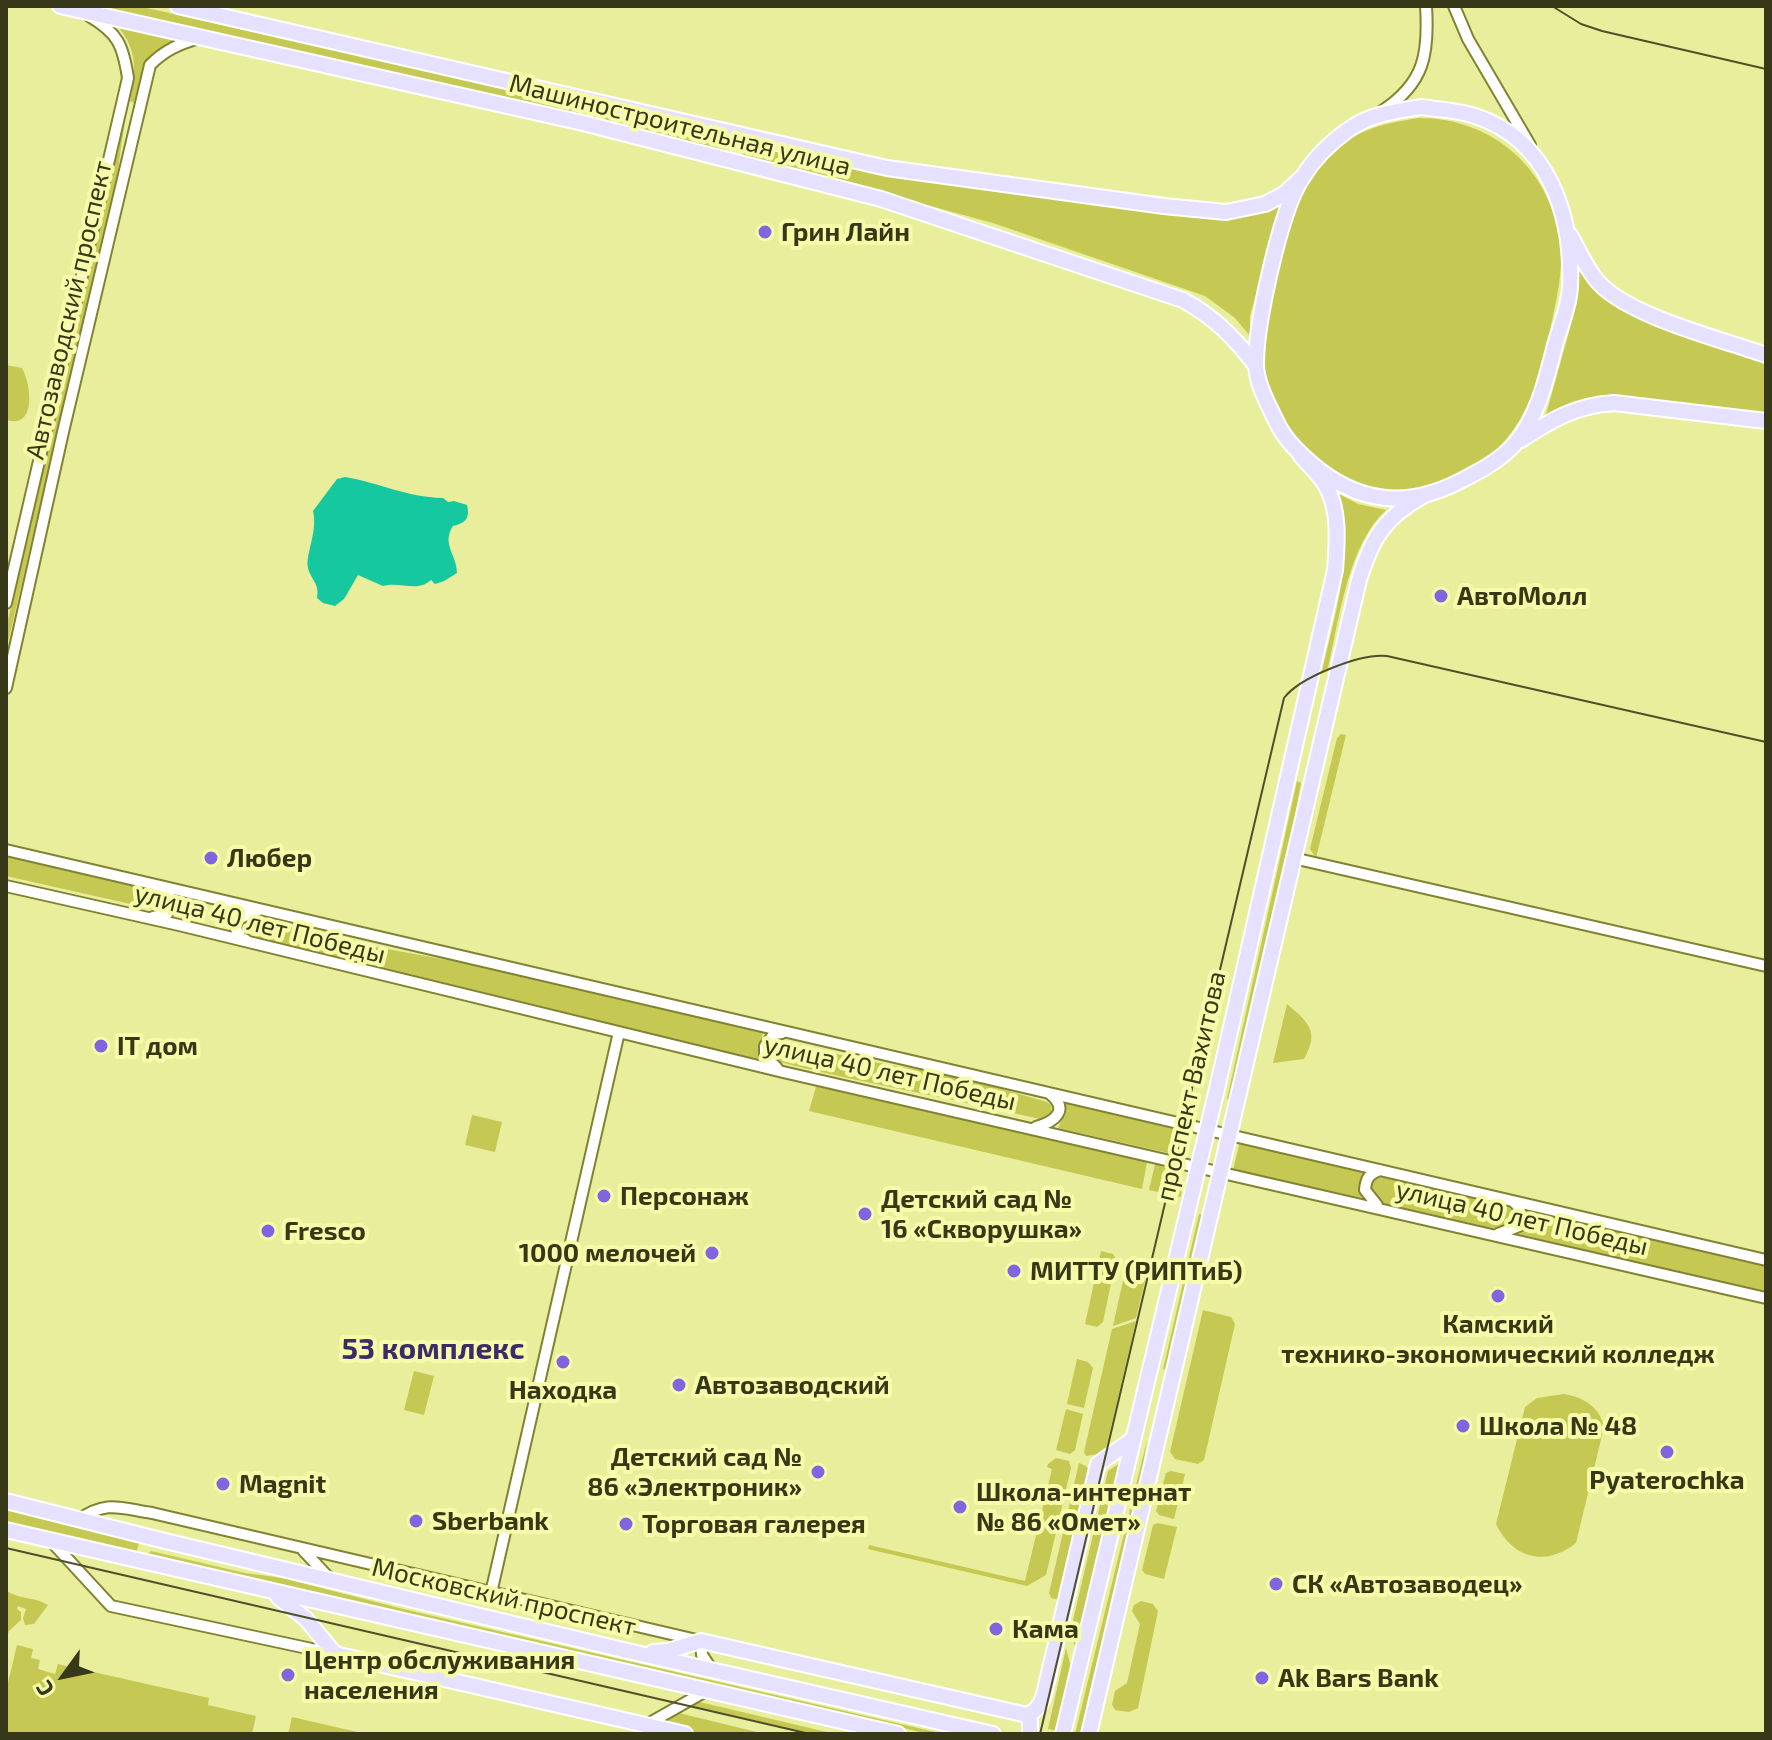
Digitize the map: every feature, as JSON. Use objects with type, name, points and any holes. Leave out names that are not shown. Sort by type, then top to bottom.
[{"type":"main road","name":"Машиностроительная улица","points":[[60,6],[583,123],[935,215],[1183,300],[1224,328],[1256,366]]},
{"type":"main road","name":"Машиностроительная улица","points":[[178,6],[887,168],[1206,211],[1247,209],[1265,204],[1284,194],[1300,179]]},
{"type":"main road","points":[[1514,445],[1537,410],[1570,290],[1568,231],[1562,207],[1547,174],[1514,135],[1475,116],[1422,107],[1379,114],[1348,130],[1319,156],[1300,179],[1282,223],[1256,366],[1263,393],[1279,428],[1301,456],[1334,481],[1364,495],[1392,500],[1423,496],[1451,487],[1491,465],[1547,423],[1591,404],[1614,403],[1766,421]]},
{"type":"main road","points":[[717,160],[737,149],[737,141],[725,133]]},
{"type":"main road","points":[[1568,231],[1598,283],[1617,299],[1639,311],[1766,355]]},
{"type":"main road","name":"проспект Вахитова","points":[[1063,1734],[1207,1128],[1337,552],[1332,500],[1326,485],[1301,456]]},
{"type":"main road","name":"проспект Вахитова","points":[[1097,1733],[1095,1713],[1366,556],[1375,537],[1388,521],[1400,509],[1423,496]]},
{"type":"main road","points":[[1285,787],[1297,766],[1302,765],[1306,768],[1309,793]]},
{"type":"main road","points":[[1143,1397],[1155,1376],[1160,1375],[1166,1379],[1168,1406]]},
{"type":"main road","points":[[632,1652],[668,1651],[701,1641],[1027,1715],[1040,1706],[1045,1690],[1098,1464],[1133,1439]]},
{"type":"main road","name":"Московский проспект","points":[[6,1501],[632,1652],[993,1734]]},
{"type":"main road","name":"Московский проспект","points":[[6,1530],[898,1734]]},
{"type":"main road","points":[[155,1564],[146,1558],[145,1551],[150,1542],[161,1540]]},
{"type":"main road","points":[[268,1592],[306,1619],[335,1654],[685,1734]]},
{"type":"main road","points":[[1027,1715],[1030,1733]]},
{"type":"street","points":[[1379,114],[1410,88],[1422,67],[1428,43],[1426,6]]},
{"type":"street","points":[[1454,6],[1468,39],[1547,174]]},
{"type":"street","name":"Автозаводский проспект","points":[[6,603],[128,78],[124,54],[118,41],[107,27],[80,11]]},
{"type":"street","name":"Автозаводский проспект","points":[[6,688],[150,65],[178,44],[201,37]]},
{"type":"street","points":[[118,111],[127,108],[135,121]]},
{"type":"street","points":[[76,301],[84,296],[92,306]]},
{"type":"street","name":"улица 40 лет Победы","points":[[6,850],[1766,1260]]},
{"type":"street","points":[[1293,858],[1766,966]]},
{"type":"street","points":[[143,917],[167,914],[171,905],[169,896],[151,884]]},
{"type":"street","name":"улица 40 лет Победы","points":[[6,886],[783,1072],[1034,1127],[1766,1298]]},
{"type":"street","points":[[261,910],[238,919],[236,929],[241,938],[261,946]]},
{"type":"street","points":[[491,1593],[619,1032]]},
{"type":"street","points":[[783,1072],[771,1065],[765,1056],[765,1046],[774,1034],[788,1032]]},
{"type":"street","points":[[1034,1127],[1050,1123],[1057,1117],[1059,1108],[1056,1098],[1047,1091]]},
{"type":"street","points":[[1378,1207],[1365,1190],[1365,1182],[1373,1173],[1382,1170]]},
{"type":"street","points":[[1496,1235],[1513,1230],[1519,1226],[1521,1219],[1520,1208],[1515,1202],[1501,1197]]},
{"type":"street","points":[[78,1520],[105,1506],[152,1513],[701,1641],[702,1655],[712,1670]]},
{"type":"street","points":[[49,1540],[111,1606],[335,1654]]},
{"type":"street","points":[[301,1548],[332,1580]]},
{"type":"street","points":[[646,1725],[706,1691]]},
{"type":"shaded area","points":[[84,6],[138,6],[727,139],[730,145],[722,152]]},
{"type":"shaded area","points":[[118,27],[178,41],[159,51],[147,65],[134,103],[130,101],[134,62],[129,44]]},
{"type":"shaded area","points":[[126,113],[117,177],[6,651],[6,628]]},
{"type":"shaded area","points":[[1419,118],[1446,120],[1470,127],[1513,152],[1530,170],[1544,191],[1554,215],[1560,241],[1560,275],[1538,378],[1520,419],[1508,437],[1474,467],[1451,479],[1417,490],[1381,492],[1359,487],[1338,477],[1301,446],[1275,406],[1267,384],[1263,346],[1273,282],[1290,217],[1312,174],[1335,149],[1354,136],[1386,124]]},
{"type":"shaded area","points":[[745,145],[885,174],[1234,217],[1281,203],[1250,316],[1250,336],[1235,318],[1205,296],[993,223],[875,191],[740,162]]},
{"type":"shaded area","points":[[1580,265],[1599,292],[1621,309],[1766,362],[1766,414],[1615,397],[1577,401],[1545,418],[1577,303]]},
{"type":"shaded area","points":[[6,365],[22,368],[27,380],[28,411],[17,421],[6,420]]},
{"type":"shaded area","points":[[345,477],[467,505],[466,519],[453,526],[449,538],[457,573],[444,581],[435,584],[431,580],[420,586],[383,586],[358,575],[344,599],[335,606],[317,598],[308,563],[314,527],[313,511],[337,479]]},
{"type":"shaded area","points":[[1339,494],[1358,504],[1386,510],[1373,525],[1354,562],[1328,668],[1322,671],[1344,562],[1345,540]]},
{"type":"shaded area","points":[[1341,734],[1346,735],[1316,858],[1310,849],[1337,738]]},
{"type":"shaded area","points":[[1297,781],[1301,783],[1287,860],[1233,1101],[1227,1099]]},
{"type":"shaded area","points":[[6,854],[154,889],[165,899],[157,910],[6,876]]},
{"type":"shaded area","points":[[258,918],[359,944],[470,964],[763,1032],[760,1061],[256,937],[251,929]]},
{"type":"shaded area","points":[[1287,1004],[1306,1022],[1311,1041],[1304,1059],[1273,1063]]},
{"type":"shaded area","points":[[780,1042],[956,1076],[1047,1102],[1051,1105],[1052,1114],[1044,1120],[779,1062],[771,1055],[773,1044]]},
{"type":"shaded area","points":[[817,1083],[1039,1132],[1082,1147],[1147,1162],[1142,1189],[809,1111]]},
{"type":"shaded area","points":[[1064,1101],[1179,1127],[1173,1154],[1058,1128],[1066,1110]]},
{"type":"shaded area","points":[[472,1115],[502,1122],[495,1152],[465,1145]]},
{"type":"shaded area","points":[[1240,1141],[1367,1171],[1359,1186],[1362,1198],[1233,1170]]},
{"type":"shaded area","points":[[1155,1164],[1178,1174],[1182,1183],[1181,1197],[1149,1190]]},
{"type":"shaded area","points":[[1389,1176],[1510,1205],[1512,1218],[1507,1225],[1497,1229],[1381,1203],[1372,1195],[1370,1187],[1374,1179]]},
{"type":"shaded area","points":[[1526,1207],[1766,1266],[1766,1293],[1519,1234],[1533,1224],[1533,1215]]},
{"type":"shaded area","points":[[1199,1214],[1205,1215],[1168,1371],[1163,1369]]},
{"type":"shaded area","points":[[1101,1251],[1113,1254],[1116,1259],[1103,1322],[1097,1327],[1085,1324]]},
{"type":"shaded area","points":[[1124,1276],[1145,1281],[1136,1318],[1113,1326]]},
{"type":"shaded area","points":[[1203,1310],[1231,1317],[1235,1324],[1204,1460],[1198,1464],[1175,1459],[1170,1452]]},
{"type":"shaded area","points":[[1136,1321],[1105,1453],[1086,1456],[1084,1452],[1112,1329]]},
{"type":"shaded area","points":[[1077,1359],[1088,1362],[1093,1368],[1084,1408],[1067,1404]]},
{"type":"shaded area","points":[[414,1371],[434,1376],[424,1415],[404,1410]]},
{"type":"shaded area","points":[[1564,1394],[1590,1404],[1599,1414],[1604,1427],[1576,1543],[1553,1555],[1531,1556],[1511,1545],[1496,1524],[1525,1407],[1537,1398]]},
{"type":"shaded area","points":[[1066,1409],[1083,1414],[1075,1450],[1070,1454],[1056,1450]]},
{"type":"shaded area","points":[[1147,1440],[1142,1474],[1080,1734],[1075,1734]]},
{"type":"shaded area","points":[[1056,1458],[1069,1461],[1071,1468],[1046,1575],[1027,1586],[868,1549],[869,1545],[1025,1581],[1052,1469],[1047,1467]]},
{"type":"shaded area","points":[[1079,1463],[1091,1473],[1060,1600],[1051,1598],[1049,1593]]},
{"type":"shaded area","points":[[1120,1463],[1076,1649],[1070,1633],[1108,1471]]},
{"type":"shaded area","points":[[1166,1473],[1185,1474],[1174,1519],[1159,1515],[1156,1511]]},
{"type":"shaded area","points":[[6,1508],[140,1540],[136,1553],[6,1523]]},
{"type":"shaded area","points":[[1158,1523],[1177,1527],[1164,1579],[1145,1574],[1142,1570],[1153,1525]]},
{"type":"shaded area","points":[[151,1551],[245,1573],[283,1578],[403,1609],[944,1734],[929,1734],[333,1596],[150,1559],[148,1554]]},
{"type":"shaded area","points":[[6,1590],[48,1605],[34,1624],[25,1625],[23,1618],[26,1609],[18,1606],[21,1620],[9,1631],[6,1639]]},
{"type":"shaded area","points":[[1141,1601],[1153,1604],[1158,1611],[1138,1708],[1129,1712],[1115,1710],[1112,1705],[1115,1691],[1127,1683],[1140,1624],[1132,1611],[1134,1605]]},
{"type":"shaded area","points":[[17,1645],[33,1649],[31,1658],[40,1660],[38,1669],[55,1674],[58,1664],[209,1698],[208,1705],[256,1716],[252,1734],[6,1734],[6,1691]]},
{"type":"shaded area","points":[[1066,1648],[1071,1667],[1057,1731],[1048,1729]]},
{"type":"shaded area","points":[[691,1700],[835,1734],[811,1734],[682,1705]]},
{"type":"shaded area","points":[[679,1713],[765,1734],[697,1734],[655,1725]]},
{"type":"shaded area","points":[[292,1717],[366,1734],[288,1734]]},
{"type":"tram line","points":[[1552,6],[1581,24],[1602,31],[1766,69]]},
{"type":"tram line","points":[[1040,1734],[1284,698],[1303,682],[1332,668],[1362,658],[1387,656],[1766,742]]},
{"type":"tram line","points":[[6,1548],[810,1734]]},
{"type":"place","name":"Грин Лайн","points":[[765,232]]},
{"type":"place","name":"АвтоМолл","points":[[1441,596]]},
{"type":"place","name":"Любер","points":[[211,858]]},
{"type":"place","name":"IT дом","points":[[101,1046]]},
{"type":"place","name":"Персонаж","points":[[604,1196]]},
{"type":"place","name":"Детский сад № 16 «Скворушка»","points":[[865,1214]]},
{"type":"place","name":"Fresco","points":[[268,1231]]},
{"type":"place","name":"1000 мелочей","points":[[712,1253]]},
{"type":"place","name":"МИТТУ (РИПТиБ)","points":[[1014,1271]]},
{"type":"place","name":"Камский технико-экономический колледж","points":[[1498,1296]]},
{"type":"place","name":"Находка","points":[[563,1362]]},
{"type":"place","name":"Автозаводский","points":[[679,1385]]},
{"type":"place","name":"Школа № 48","points":[[1463,1426]]},
{"type":"place","name":"Pyaterochka","points":[[1667,1452]]},
{"type":"place","name":"Детский сад № 86 «Электроник»","points":[[818,1472]]},
{"type":"place","name":"Magnit","points":[[223,1484]]},
{"type":"place","name":"Школа-интернат № 86 «Омет»","points":[[960,1507]]},
{"type":"place","name":"Sberbank","points":[[416,1521]]},
{"type":"place","name":"Торговая галерея","points":[[626,1524]]},
{"type":"place","name":"СК «Автозаводец»","points":[[1276,1584]]},
{"type":"place","name":"Кама","points":[[996,1629]]},
{"type":"place","name":"Центр обслуживания населения","points":[[288,1675]]},
{"type":"place","name":"Ak Bars Bank","points":[[1262,1678]]},
{"type":"district","name":"53 комплекс","points":[[433,1349]]}]
